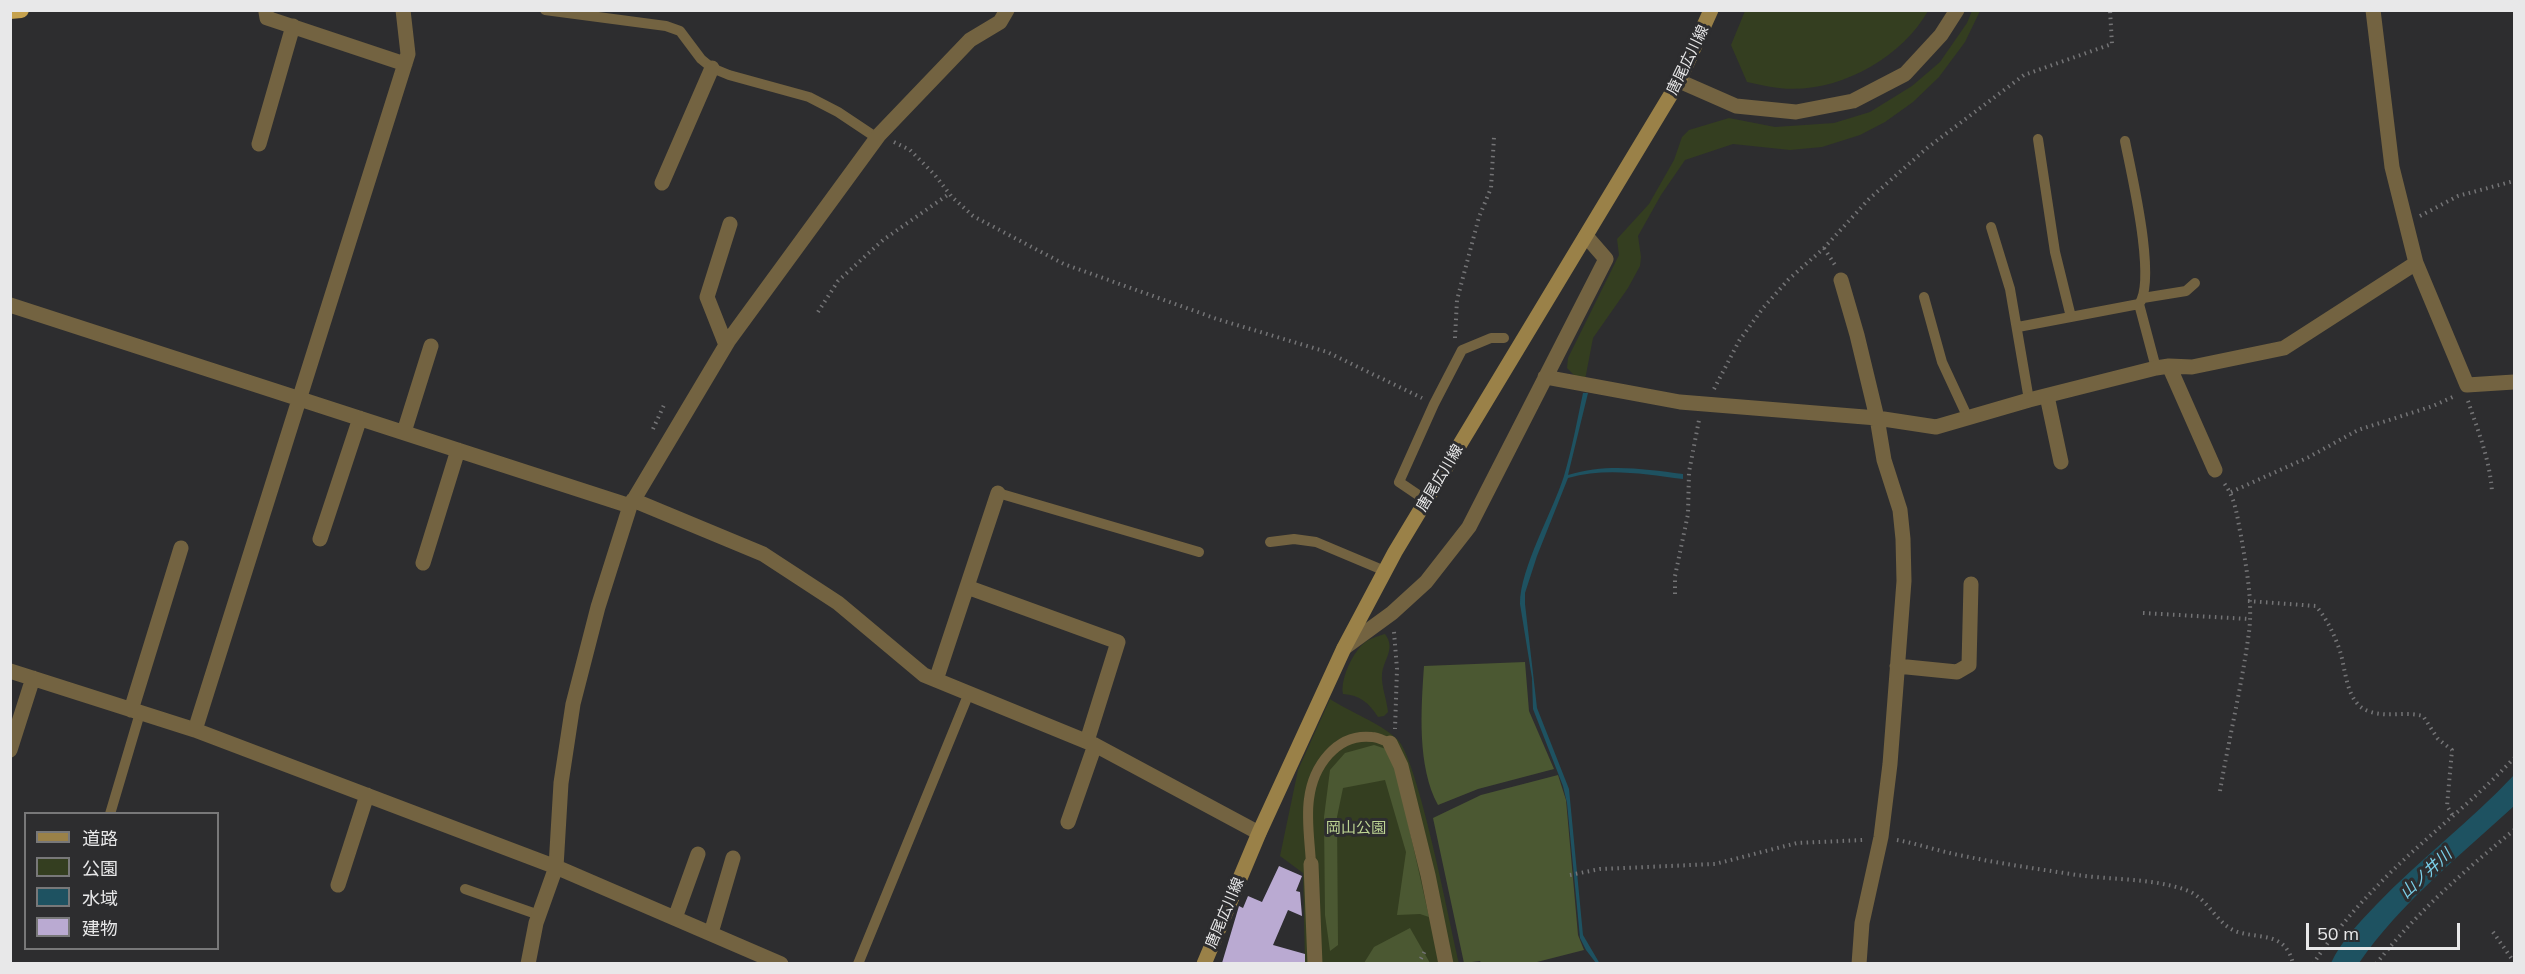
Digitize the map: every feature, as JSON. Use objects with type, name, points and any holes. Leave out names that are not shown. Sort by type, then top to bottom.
[{"type":"highway","points":[[10,11],[21,10]]},
{"type":"main road","name":"唐尾広川線","points":[[1204,963],[1259,833],[1344,648],[1385,571],[1679,81],[1712,10]]},
{"type":"street","points":[[195,730],[408,54],[403,10]]},
{"type":"street","points":[[528,963],[539,915],[556,867],[561,783],[573,704],[598,607],[631,503],[726,345],[878,136],[970,40],[1000,22],[1007,10]]},
{"type":"street","points":[[1679,81],[1736,106],[1796,112],[1853,101],[1905,74],[1941,35],[1957,10]]},
{"type":"street","points":[[2373,10],[2392,167],[2416,263],[2467,385],[2514,382]]},
{"type":"street","points":[[266,12],[267,18],[405,64]]},
{"type":"street","points":[[259,144],[293,26]]},
{"type":"street","points":[[662,183],[712,68]]},
{"type":"street","points":[[726,345],[707,297],[730,224]]},
{"type":"street","points":[[1344,648],[1392,613],[1426,582],[1469,528],[1606,259],[1586,236]]},
{"type":"street","points":[[1545,376],[1680,402],[1877,418],[1936,427],[2029,400],[2163,367],[2192,367],[2284,348],[2416,263]]},
{"type":"street","points":[[1841,280],[1877,418],[1884,460],[1900,510],[1903,539],[1904,581],[1881,838],[1862,923],[1859,963]]},
{"type":"street","points":[[10,305],[458,450],[631,503],[763,554],[838,603],[924,675],[1091,743],[1259,833]]},
{"type":"street","points":[[404,432],[431,346]]},
{"type":"street","points":[[2163,367],[2215,470]]},
{"type":"street","points":[[2047,396],[2061,462]]},
{"type":"street","points":[[320,539],[360,418]]},
{"type":"street","points":[[423,563],[458,450]]},
{"type":"street","points":[[936,680],[998,493]]},
{"type":"street","points":[[136,711],[181,548]]},
{"type":"street","points":[[1897,666],[1957,672],[1969,665],[1971,584]]},
{"type":"street","points":[[967,587],[1118,642],[1068,822]]},
{"type":"street","points":[[10,671],[195,730],[367,795],[556,867],[774,962]]},
{"type":"street","points":[[10,750],[33,678]]},
{"type":"street","points":[[1390,743],[1401,766],[1428,875],[1446,963]]},
{"type":"street","points":[[338,885],[367,795]]},
{"type":"street","points":[[675,918],[698,854]]},
{"type":"street","points":[[711,933],[733,858]]},
{"type":"street","points":[[1311,864],[1315,963]]},
{"type":"lane","points":[[545,10],[666,26],[680,31],[701,59],[712,68],[729,75],[809,97],[878,136]]},
{"type":"lane","points":[[2038,139],[2055,252],[2071,317]]},
{"type":"lane","points":[[2125,141],[2139,208],[2145,275],[2141,301],[2163,367]]},
{"type":"lane","points":[[1991,227],[2010,289],[2029,400]]},
{"type":"lane","points":[[2018,327],[2186,291],[2195,283]]},
{"type":"lane","points":[[1924,297],[1942,362],[1968,418]]},
{"type":"lane","points":[[1427,501],[1399,482],[1434,404],[1462,350],[1491,338],[1504,338]]},
{"type":"lane","points":[[998,493],[1200,552]]},
{"type":"lane","points":[[1270,542],[1294,539],[1316,542],[1385,571]]},
{"type":"lane","points":[[858,963],[969,693]]},
{"type":"lane","points":[[110,812],[136,711]]},
{"type":"lane","points":[[1311,864],[1308,799],[1314,776],[1325,758],[1339,744],[1351,740],[1372,737],[1390,743]]},
{"type":"lane","points":[[465,889],[539,915]]},
{"type":"path","points":[[1675,594],[1675,576],[1681,559],[1688,514],[1689,472],[1698,421],[1739,340],[1788,280],[1824,248],[1869,199],[1927,148],[2024,75],[2082,52],[2112,44],[2110,10]]},
{"type":"path","points":[[878,136],[910,150],[949,194],[973,216],[1064,264],[1217,319],[1327,352],[1434,404]]},
{"type":"path","points":[[1458,356],[1455,337],[1457,300],[1479,217],[1491,188],[1494,137]]},
{"type":"path","points":[[2407,223],[2458,196],[2514,181]]},
{"type":"path","points":[[818,312],[838,281],[883,240],[949,194]]},
{"type":"path","points":[[1824,248],[1833,260]]},
{"type":"path","points":[[2231,492],[2309,457],[2358,430],[2433,406],[2465,391],[2487,453],[2491,470],[2492,492]]},
{"type":"path","points":[[2215,470],[2231,492],[2242,546],[2249,619],[2249,630],[2220,791]]},
{"type":"path","points":[[2248,601],[2316,606],[2327,619],[2354,699],[2361,708],[2386,716],[2423,716],[2438,739],[2452,750],[2447,806],[2453,816]]},
{"type":"path","points":[[1390,743],[1397,724],[1398,669],[1392,613]]},
{"type":"path","points":[[2142,613],[2249,619]]},
{"type":"path","points":[[2313,963],[2330,939],[2386,876],[2494,780],[2514,758]]},
{"type":"path","points":[[2376,963],[2417,914],[2453,880],[2514,830]]},
{"type":"path","points":[[1570,875],[1600,869],[1715,864],[1797,843],[1881,838],[1964,856],[2185,890],[2201,897],[2225,926],[2239,933],[2261,935],[2276,940],[2286,948],[2293,963]]},
{"type":"path","points":[[2493,932],[2514,962]]},
{"type":"green space","points":[[1745,10],[1928,11],[1916,28],[1884,58],[1844,79],[1822,86],[1800,89],[1775,88],[1747,82],[1731,45]]},
{"type":"green space","points":[[1972,11],[1980,11],[1965,42],[1939,77],[1913,102],[1885,122],[1860,135],[1822,147],[1790,150],[1733,144],[1685,160],[1661,195],[1638,236],[1640,266],[1628,288],[1593,338],[1585,380],[1577,378],[1567,368],[1568,358],[1619,255],[1617,239],[1649,204],[1674,160],[1682,137],[1689,130],[1729,118],[1775,127],[1834,123],[1870,112],[1912,86],[1940,62],[1967,23]]},
{"type":"green space","points":[[1385,634],[1389,649],[1382,679],[1388,712],[1378,717],[1363,701],[1343,694],[1343,682],[1359,648],[1368,641]]},
{"type":"green space","points":[[1525,662],[1529,711],[1554,769],[1478,789],[1438,805],[1427,773],[1422,737],[1424,666]]},
{"type":"green space","name":"岡山公園","points":[[1330,699],[1390,733],[1397,739],[1405,753],[1423,808],[1459,963],[1305,963],[1303,873],[1280,856],[1298,770]]},
{"type":"green space","points":[[1374,745],[1386,749],[1395,765],[1429,917],[1420,914],[1397,915],[1406,852],[1385,780],[1343,788],[1337,817],[1338,945],[1330,951],[1325,915],[1324,817],[1330,770],[1345,753]]},
{"type":"green space","points":[[1558,775],[1566,800],[1578,935],[1584,950],[1533,963],[1482,964],[1480,961],[1464,963],[1433,818],[1481,795]]},
{"type":"green space","points":[[1410,928],[1430,963],[1364,963],[1374,947]]},
{"type":"water","points":[[1583,393],[1588,393],[1568,475],[1611,468],[1683,474],[1683,479],[1611,472],[1568,478],[1525,593],[1537,708],[1569,789],[1583,935],[1600,964],[1596,963],[1586,950],[1580,938],[1567,803],[1563,786],[1533,709],[1532,678],[1520,604],[1525,574],[1564,476]]},
{"type":"water","name":"山ノ井川","points":[[2514,775],[2514,806],[2412,900],[2359,963],[2331,963],[2345,940],[2376,905]]},
{"type":"building","points":[[1279,866],[1302,876],[1296,891],[1300,892],[1302,916],[1288,910],[1273,945],[1305,954],[1305,963],[1222,963],[1239,906],[1243,908],[1248,896],[1262,902]]}]
